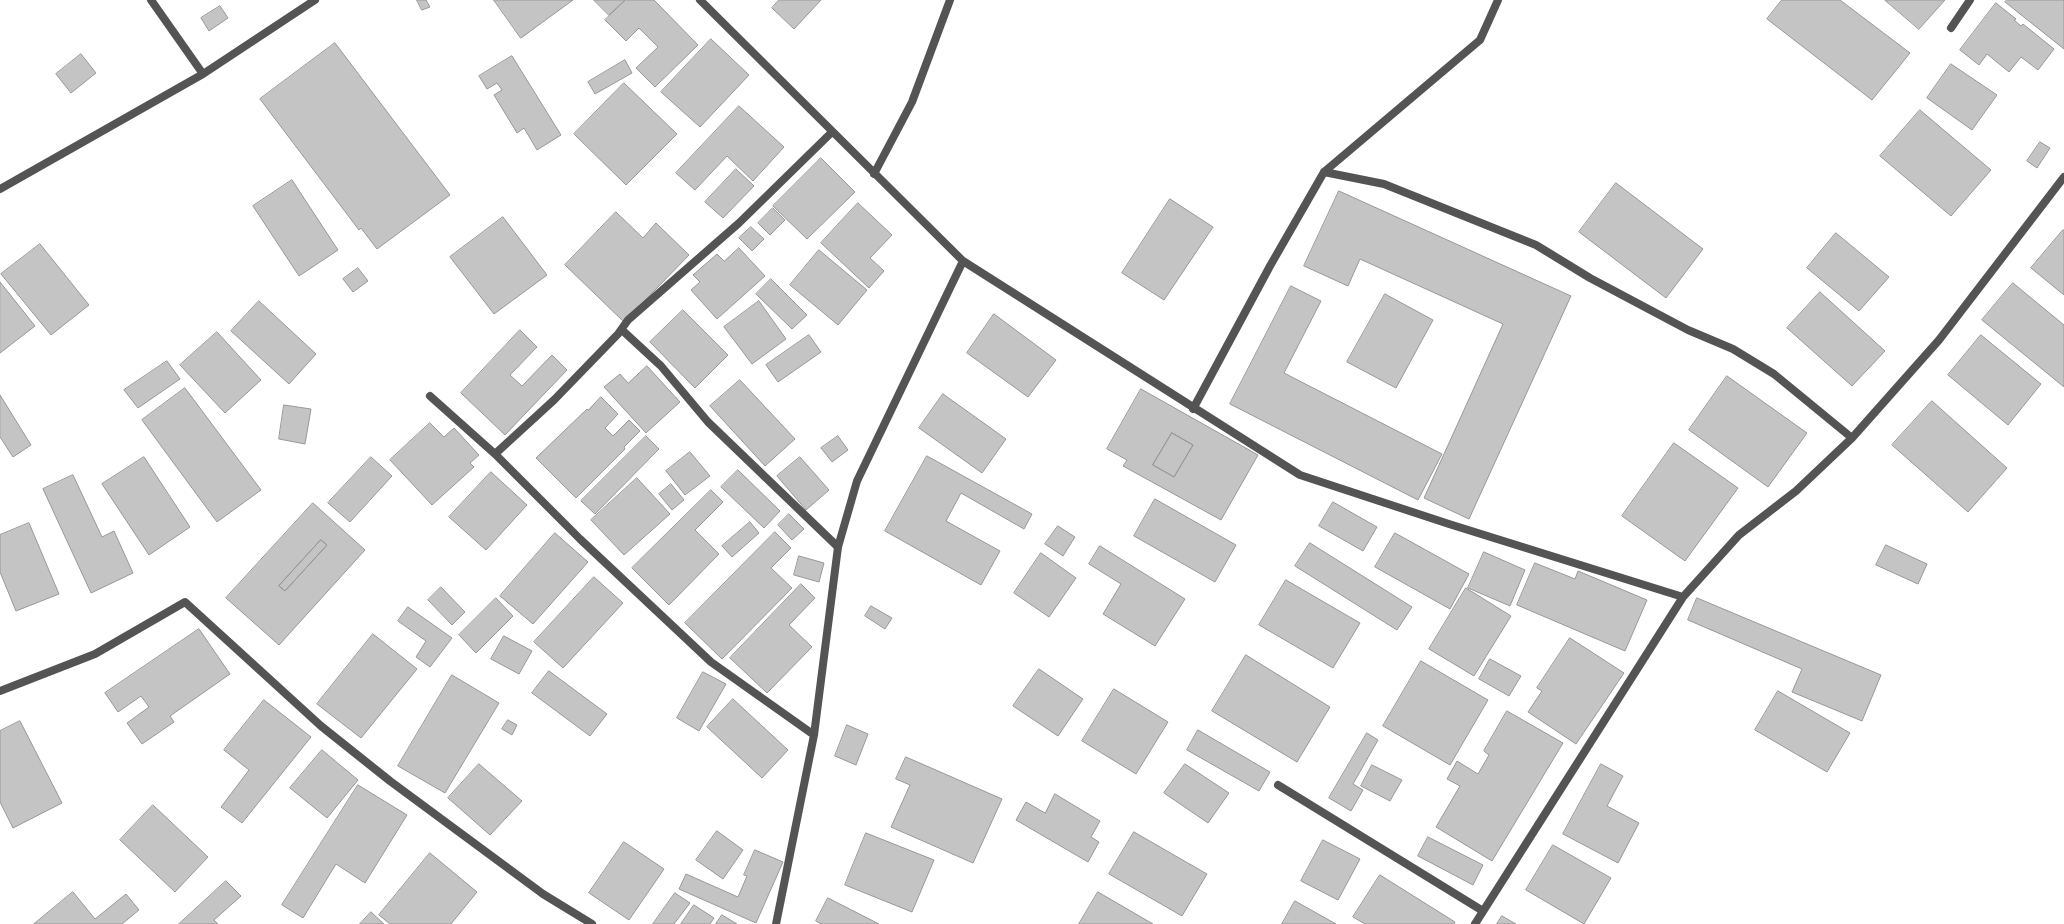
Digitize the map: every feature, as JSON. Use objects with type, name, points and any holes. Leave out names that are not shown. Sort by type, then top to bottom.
[{"type":"street","points":[[151,0],[203,74]]},
{"type":"street","points":[[0,189],[203,74],[315,0]]},
{"type":"street","points":[[700,0],[963,261],[1300,475],[1456,527],[1683,597]]},
{"type":"street","points":[[874,174],[912,102],[950,0]]},
{"type":"street","points":[[1194,409],[1270,266],[1324,172],[1480,40],[1498,0]]},
{"type":"street","points":[[1951,28],[1970,0]]},
{"type":"street","points":[[495,454],[554,400],[622,330],[628,320],[739,223],[832,132]]},
{"type":"street","points":[[1324,172],[1384,184],[1536,245],[1590,278],[1688,330],[1733,349],[1774,374],[1852,438]]},
{"type":"street","points":[[1475,924],[1683,597],[1739,535],[1796,491],[1852,438],[1939,340],[2064,177]]},
{"type":"street","points":[[776,924],[814,735],[838,547],[857,481],[963,261]]},
{"type":"street","points":[[622,330],[661,366],[708,422],[838,547]]},
{"type":"street","points":[[430,396],[495,454],[580,539],[711,662],[814,735]]},
{"type":"street","points":[[0,691],[95,654],[185,602],[321,726],[371,766],[543,894],[592,924]]},
{"type":"street","points":[[1278,785],[1483,912]]},
{"type":"building","points":[[417,0],[426,0],[430,7],[422,10]]},
{"type":"building","points":[[494,0],[573,0],[521,38]]},
{"type":"building","points":[[594,0],[625,0],[609,15]]},
{"type":"building","points":[[626,0],[654,0],[698,45],[655,87],[636,68],[658,47],[639,28],[626,41],[605,20]]},
{"type":"building","points":[[779,0],[821,0],[794,29],[772,8]]},
{"type":"building","points":[[1782,0],[1840,0],[1910,53],[1872,100],[1767,19]]},
{"type":"building","points":[[1885,0],[1945,0],[1919,29]]},
{"type":"building","points":[[2007,0],[2064,0],[2064,49],[2005,2]]},
{"type":"building","points":[[1996,3],[2016,19],[2014,20],[2021,26],[2023,24],[2054,49],[2038,70],[2021,57],[2009,72],[1987,54],[1979,65],[1960,50]]},
{"type":"building","points":[[220,6],[228,18],[209,31],[201,18]]},
{"type":"building","points":[[711,39],[749,75],[700,127],[661,92]]},
{"type":"building","points":[[335,43],[450,195],[377,249],[361,228],[359,230],[260,99]]},
{"type":"building","points":[[81,54],[96,73],[71,93],[56,74]]},
{"type":"building","points":[[512,56],[561,135],[537,150],[524,128],[517,133],[494,95],[502,90],[497,83],[487,89],[479,76]]},
{"type":"building","points":[[625,60],[632,73],[595,94],[588,82]]},
{"type":"building","points":[[1951,64],[1997,95],[1972,130],[1927,98]]},
{"type":"building","points":[[624,83],[677,134],[626,185],[574,134]]},
{"type":"building","points":[[739,106],[784,147],[753,181],[727,156],[695,190],[676,173]]},
{"type":"building","points":[[1920,110],[1991,170],[1951,216],[1880,156]]},
{"type":"building","points":[[2040,142],[2050,148],[2037,168],[2027,161]]},
{"type":"building","points":[[821,158],[855,192],[807,239],[773,206]]},
{"type":"building","points":[[736,169],[754,186],[723,218],[705,202]]},
{"type":"building","points":[[292,180],[338,250],[299,276],[253,206]]},
{"type":"building","points":[[1616,183],[1703,249],[1666,298],[1579,232]]},
{"type":"building","points":[[1339,191],[1571,296],[1469,519],[1424,498],[1503,324],[1360,259],[1348,286],[1304,266]]},
{"type":"building","points":[[1170,199],[1213,227],[1164,300],[1122,273]]},
{"type":"building","points":[[858,203],[892,235],[870,258],[884,271],[869,288],[821,243]]},
{"type":"building","points":[[773,208],[785,220],[770,235],[758,223]]},
{"type":"building","points":[[616,212],[643,238],[656,223],[689,255],[624,322],[565,265]]},
{"type":"building","points":[[503,217],[547,275],[494,314],[450,257]]},
{"type":"building","points":[[751,227],[764,239],[752,251],[739,238]]},
{"type":"building","points":[[2064,230],[2064,295],[2031,268]]},
{"type":"building","points":[[1836,233],[1889,277],[1859,311],[1807,268]]},
{"type":"building","points":[[40,244],[89,305],[51,335],[1,274]]},
{"type":"building","points":[[739,248],[765,276],[717,319],[691,290],[700,282],[693,275],[717,254],[724,261]]},
{"type":"building","points":[[819,250],[867,290],[838,325],[790,285]]},
{"type":"building","points":[[358,268],[368,281],[353,292],[343,279]]},
{"type":"building","points":[[771,279],[807,315],[792,329],[756,294]]},
{"type":"building","points":[[0,282],[35,326],[0,353]]},
{"type":"building","points":[[2013,283],[2064,325],[2064,387],[1982,320]]},
{"type":"building","points":[[1291,286],[1321,301],[1284,373],[1442,454],[1418,500],[1230,404]]},
{"type":"building","points":[[1820,292],[1885,351],[1852,386],[1787,328]]},
{"type":"building","points":[[1385,294],[1433,320],[1396,388],[1347,362]]},
{"type":"building","points":[[259,301],[316,354],[289,384],[231,331]]},
{"type":"building","points":[[759,301],[786,339],[752,364],[724,327]]},
{"type":"building","points":[[683,310],[728,355],[695,388],[650,342]]},
{"type":"building","points":[[994,314],[1056,360],[1028,397],[967,353]]},
{"type":"building","points":[[520,330],[537,347],[510,375],[522,386],[552,355],[567,370],[505,435],[461,393]]},
{"type":"building","points":[[217,332],[261,380],[225,413],[180,365]]},
{"type":"building","points":[[809,335],[821,352],[778,382],[766,365]]},
{"type":"building","points":[[1981,335],[2041,384],[2008,425],[1948,375]]},
{"type":"building","points":[[167,361],[180,379],[138,408],[124,390]]},
{"type":"building","points":[[647,366],[680,402],[646,433],[604,387],[620,374],[628,383]]},
{"type":"building","points":[[1727,376],[1807,433],[1768,487],[1689,430]]},
{"type":"building","points":[[740,380],[795,439],[765,466],[710,406]]},
{"type":"building","points":[[185,388],[261,490],[217,522],[142,420]]},
{"type":"building","points":[[1141,389],[1258,455],[1221,520],[1123,466],[1127,460],[1107,449]],"holes":[[[1172,433],[1193,445],[1174,477],[1153,465]]]},
{"type":"building","points":[[943,394],[1006,439],[982,473],[919,428]]},
{"type":"building","points":[[0,395],[31,445],[13,457],[0,437]]},
{"type":"building","points":[[601,397],[618,414],[605,428],[613,436],[629,420],[640,431],[624,447],[625,449],[576,498],[536,458]]},
{"type":"building","points":[[1932,401],[2007,468],[1968,512],[1892,445]]},
{"type":"building","points":[[284,405],[311,409],[305,444],[279,439]]},
{"type":"building","points":[[430,423],[444,437],[454,428],[479,455],[470,463],[474,467],[432,505],[390,460]]},
{"type":"building","points":[[1172,433],[1193,445],[1174,477],[1153,465]]},
{"type":"building","points":[[646,436],[659,449],[595,514],[581,501]]},
{"type":"building","points":[[838,436],[848,450],[832,462],[821,448]]},
{"type":"building","points":[[1674,443],[1738,488],[1685,561],[1622,516]]},
{"type":"building","points":[[690,452],[710,476],[685,495],[666,471]]},
{"type":"building","points":[[927,456],[1032,514],[1024,529],[961,493],[946,521],[1000,551],[981,585],[885,531]]},
{"type":"building","points":[[144,457],[190,527],[149,555],[102,484]]},
{"type":"building","points":[[371,457],[392,476],[350,522],[328,503]]},
{"type":"building","points":[[800,457],[829,490],[806,510],[777,476]]},
{"type":"building","points":[[738,470],[780,511],[764,528],[721,487]]},
{"type":"building","points":[[491,472],[527,505],[486,550],[449,517]]},
{"type":"building","points":[[73,475],[102,537],[114,531],[133,573],[91,593],[43,489]]},
{"type":"building","points":[[637,478],[670,514],[624,555],[591,520]]},
{"type":"building","points":[[671,484],[684,500],[672,510],[659,494]]},
{"type":"building","points":[[711,490],[723,502],[695,530],[719,554],[669,605],[632,568]]},
{"type":"building","points":[[1155,499],[1236,545],[1215,582],[1134,536]]},
{"type":"building","points":[[1333,502],[1377,527],[1363,551],[1319,526]]},
{"type":"building","points":[[313,503],[365,550],[279,645],[226,598]],"holes":[[[321,540],[327,545],[285,591],[279,586]]]},
{"type":"building","points":[[789,514],[804,529],[792,540],[778,525]]},
{"type":"building","points":[[750,522],[759,533],[732,557],[722,546]]},
{"type":"building","points":[[29,523],[59,594],[16,611],[0,572],[0,535]]},
{"type":"building","points":[[1058,526],[1075,537],[1063,556],[1045,544]]},
{"type":"building","points":[[775,532],[791,548],[771,568],[792,588],[722,659],[685,623]]},
{"type":"building","points":[[555,533],[588,562],[533,624],[500,596]]},
{"type":"building","points":[[1395,533],[1469,574],[1450,609],[1375,567]]},
{"type":"building","points":[[321,540],[327,545],[285,591],[279,586]]},
{"type":"building","points":[[1310,543],[1412,607],[1397,630],[1295,566]]},
{"type":"building","points":[[1886,545],[1927,564],[1918,584],[1876,565]]},
{"type":"building","points":[[1100,546],[1185,599],[1155,646],[1103,614],[1121,584],[1089,564]]},
{"type":"building","points":[[1484,552],[1525,570],[1510,606],[1468,588]]},
{"type":"building","points":[[1041,553],[1076,578],[1049,617],[1014,593]]},
{"type":"building","points":[[799,556],[824,563],[819,582],[794,575]]},
{"type":"building","points":[[1535,563],[1575,579],[1578,571],[1647,600],[1625,651],[1517,605]]},
{"type":"building","points":[[594,577],[623,603],[563,668],[534,642]]},
{"type":"building","points":[[1286,580],[1360,623],[1333,668],[1259,625]]},
{"type":"building","points":[[801,584],[815,598],[789,625],[812,647],[767,693],[730,658]]},
{"type":"building","points":[[441,587],[465,612],[452,625],[428,600]]},
{"type":"building","points":[[1466,588],[1511,616],[1474,676],[1429,649]]},
{"type":"building","points":[[496,598],[513,616],[476,653],[459,635]]},
{"type":"building","points":[[1697,598],[1881,675],[1862,721],[1792,692],[1802,669],[1688,620]]},
{"type":"building","points":[[871,606],[892,618],[885,629],[865,616]]},
{"type":"building","points":[[408,607],[452,638],[430,667],[416,657],[426,641],[398,621]]},
{"type":"building","points":[[199,629],[230,674],[170,716],[174,722],[142,744],[127,723],[149,707],[141,696],[118,712],[105,693]]},
{"type":"building","points":[[373,634],[417,669],[361,738],[317,704]]},
{"type":"building","points":[[504,636],[532,651],[519,674],[491,659]]},
{"type":"building","points":[[1570,638],[1624,673],[1576,744],[1528,712],[1542,691],[1537,688]]},
{"type":"building","points":[[1246,655],[1330,707],[1297,762],[1212,711]]},
{"type":"building","points":[[1490,659],[1521,676],[1509,696],[1479,679]]},
{"type":"building","points":[[1421,661],[1488,700],[1450,765],[1383,726]]},
{"type":"building","points":[[1039,669],[1083,699],[1058,736],[1013,706]]},
{"type":"building","points":[[549,671],[607,714],[590,736],[532,693]]},
{"type":"building","points":[[703,672],[726,684],[699,731],[677,718]]},
{"type":"building","points":[[452,675],[499,703],[445,793],[398,766]]},
{"type":"building","points":[[1114,689],[1168,722],[1136,774],[1082,741]]},
{"type":"building","points":[[1778,691],[1850,733],[1827,772],[1755,730]]},
{"type":"building","points":[[733,699],[788,750],[762,778],[707,727]]},
{"type":"building","points":[[264,700],[311,737],[242,823],[221,807],[249,770],[224,750]]},
{"type":"building","points":[[1507,711],[1563,743],[1492,861],[1436,827],[1460,786],[1447,779],[1457,761],[1478,774],[1489,755],[1484,751]]},
{"type":"building","points":[[508,720],[517,725],[512,735],[502,729]]},
{"type":"building","points":[[20,721],[62,803],[13,828],[0,802],[0,731]]},
{"type":"building","points":[[847,725],[868,734],[856,765],[835,756]]},
{"type":"building","points":[[1198,730],[1270,772],[1259,791],[1187,750]]},
{"type":"building","points":[[1367,733],[1378,740],[1353,784],[1363,790],[1351,811],[1329,798]]},
{"type":"building","points":[[322,750],[358,780],[327,818],[290,788]]},
{"type":"building","points":[[906,757],[1002,799],[973,863],[891,827],[910,785],[896,779]]},
{"type":"building","points":[[479,764],[522,801],[490,835],[448,798]]},
{"type":"building","points":[[1185,764],[1229,793],[1208,823],[1164,793]]},
{"type":"building","points":[[1601,764],[1623,776],[1607,806],[1639,823],[1618,863],[1563,834]]},
{"type":"building","points":[[1372,765],[1402,780],[1390,801],[1361,786]]},
{"type":"building","points":[[358,785],[407,815],[365,883],[336,864],[303,918],[282,905]]},
{"type":"building","points":[[1055,794],[1100,821],[1091,837],[1099,842],[1088,862],[1016,820],[1026,802],[1045,813]]},
{"type":"building","points":[[153,805],[208,857],[175,892],[120,840]]},
{"type":"building","points":[[717,831],[743,850],[723,879],[696,860]]},
{"type":"building","points":[[1134,832],[1207,874],[1182,916],[1109,874]]},
{"type":"building","points":[[866,833],[934,860],[912,912],[845,885]]},
{"type":"building","points":[[1428,837],[1483,865],[1473,885],[1418,856]]},
{"type":"building","points":[[1323,840],[1360,859],[1338,900],[1301,881]]},
{"type":"building","points":[[624,842],[664,869],[629,920],[589,893]]},
{"type":"building","points":[[1553,845],[1611,878],[1584,924],[1526,890]]},
{"type":"building","points":[[755,850],[783,862],[756,923],[679,889],[686,874],[738,897],[747,876],[744,875]]},
{"type":"building","points":[[430,853],[477,892],[451,924],[390,924],[379,915]]},
{"type":"building","points":[[1380,875],[1455,922],[1454,924],[1365,924],[1353,917]]},
{"type":"building","points":[[226,881],[241,896],[214,920],[218,924],[179,924]]},
{"type":"building","points":[[73,892],[95,919],[126,894],[139,910],[122,924],[34,924]]},
{"type":"building","points":[[1098,892],[1153,924],[1079,924]]},
{"type":"building","points":[[675,893],[690,903],[674,924],[653,924]]},
{"type":"building","points":[[828,898],[879,924],[821,924],[816,921]]},
{"type":"building","points":[[1295,901],[1336,924],[1282,924]]},
{"type":"building","points":[[694,905],[714,918],[710,924],[681,924]]},
{"type":"building","points":[[371,912],[384,924],[360,924]]},
{"type":"building","points":[[722,915],[737,924],[716,924]]},
{"type":"building","points":[[1502,916],[1516,924],[1497,924]]}]
